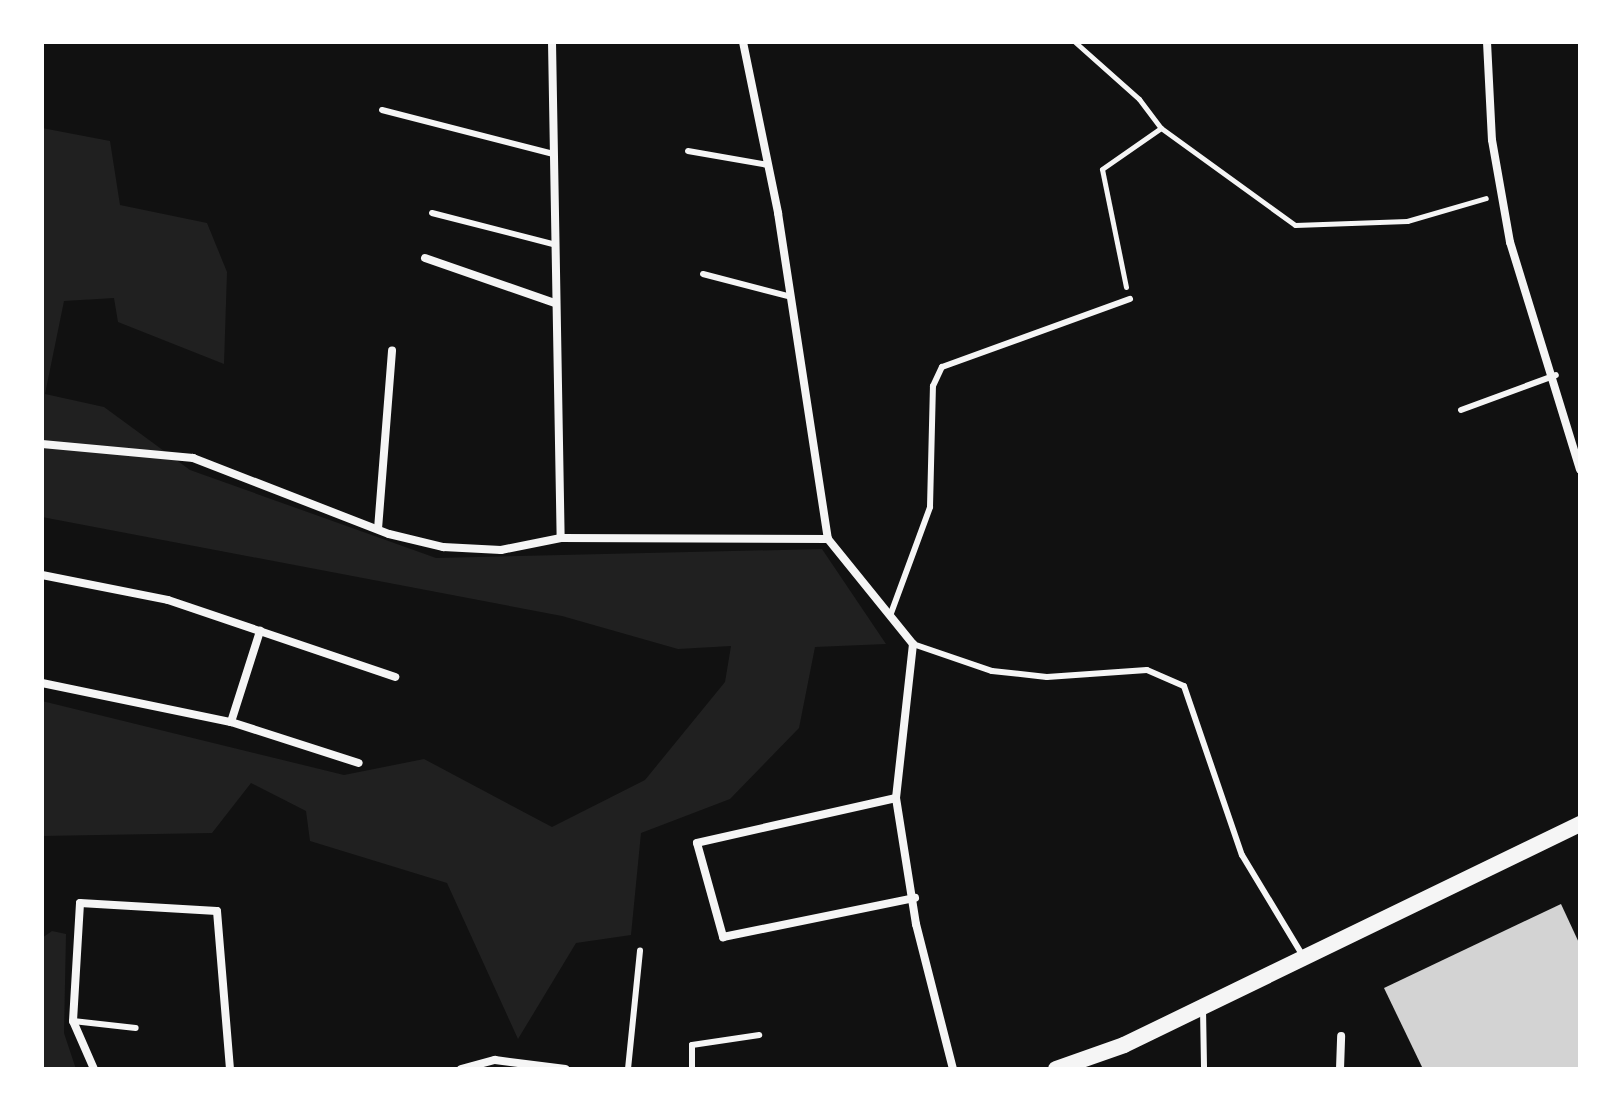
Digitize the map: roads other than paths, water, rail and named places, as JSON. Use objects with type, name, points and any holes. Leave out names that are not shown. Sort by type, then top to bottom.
[{"type":"main road","points":[[1056,1069],[1203,1006],[1580,824]]},
{"type":"street","points":[[552,42],[553,244],[561,538]]},
{"type":"street","points":[[743,42],[791,297],[828,539],[913,644],[896,798],[953,1069]]},
{"type":"street","points":[[1487,42],[1501,193],[1556,375],[1580,469]]},
{"type":"street","points":[[425,258],[555,303]]},
{"type":"street","points":[[378,529],[392,351]]},
{"type":"street","points":[[42,444],[193,458],[378,529],[443,547],[501,550],[561,538],[828,539]]},
{"type":"street","points":[[42,575],[168,600],[395,677]]},
{"type":"street","points":[[231,722],[260,631]]},
{"type":"street","points":[[42,683],[231,722],[359,763]]},
{"type":"street","points":[[896,798],[697,843],[723,937],[915,898]]},
{"type":"street","points":[[94,1069],[73,1021],[80,903],[217,911],[230,1069]]},
{"type":"street","points":[[1340,1069],[1341,1036]]},
{"type":"street","points":[[461,1069],[495,1060],[565,1069]]},
{"type":"lane","points":[[382,110],[553,154]]},
{"type":"lane","points":[[688,151],[768,165]]},
{"type":"lane","points":[[432,213],[553,244]]},
{"type":"lane","points":[[703,274],[791,297]]},
{"type":"lane","points":[[890,616],[930,507],[933,386],[942,367],[1130,299]]},
{"type":"lane","points":[[1461,410],[1556,375]]},
{"type":"lane","points":[[913,644],[992,671],[1047,677],[1147,670],[1184,686],[1242,855],[1303,956]]},
{"type":"lane","points":[[628,1069],[640,951]]},
{"type":"lane","points":[[1203,1006],[1204,1069]]},
{"type":"lane","points":[[73,1021],[136,1028]]},
{"type":"lane","points":[[692,1069],[692,1045],[759,1035]]}]
